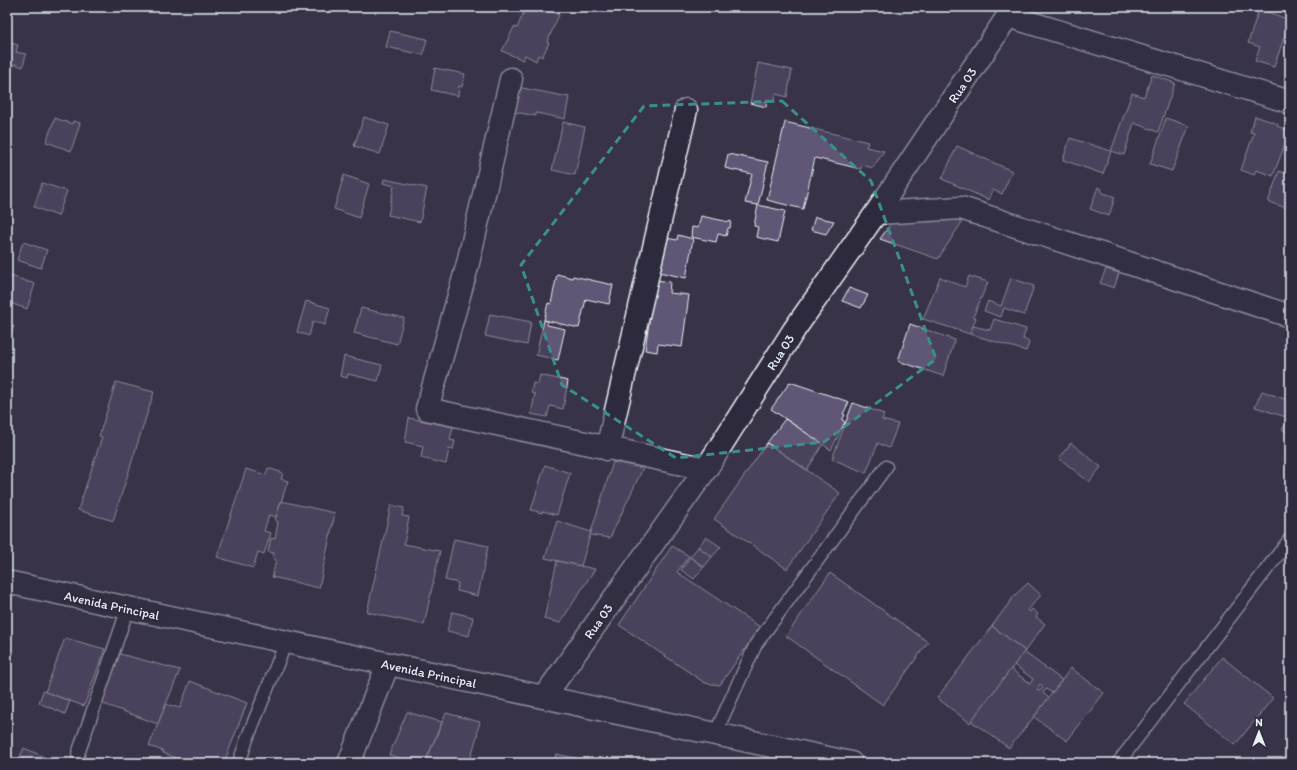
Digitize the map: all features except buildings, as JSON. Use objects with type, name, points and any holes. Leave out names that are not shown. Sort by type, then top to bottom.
[{"type":"street","points":[[1011,11],[1290,102]]},
{"type":"street","name":"Rua 03","points":[[544,696],[706,469],[794,330],[876,213],[1011,11]]},
{"type":"street","points":[[511,79],[467,267],[427,409],[607,449],[706,469]]},
{"type":"street","points":[[607,449],[686,110]]},
{"type":"street","points":[[876,213],[961,208],[1290,316]]},
{"type":"street","name":"Avenida Principal","points":[[7,582],[544,696],[850,763]]},
{"type":"street","points":[[349,763],[388,664]]},
{"type":"lane","points":[[715,734],[756,644],[886,467]]},
{"type":"lane","points":[[1118,763],[1290,539]]},
{"type":"lane","points":[[78,754],[128,608]]},
{"type":"lane","points":[[239,763],[247,739],[286,642]]},
{"type":"highlighted area","points":[[782,101],[871,181],[936,359],[824,442],[676,458],[562,385],[521,265],[644,106]]}]
